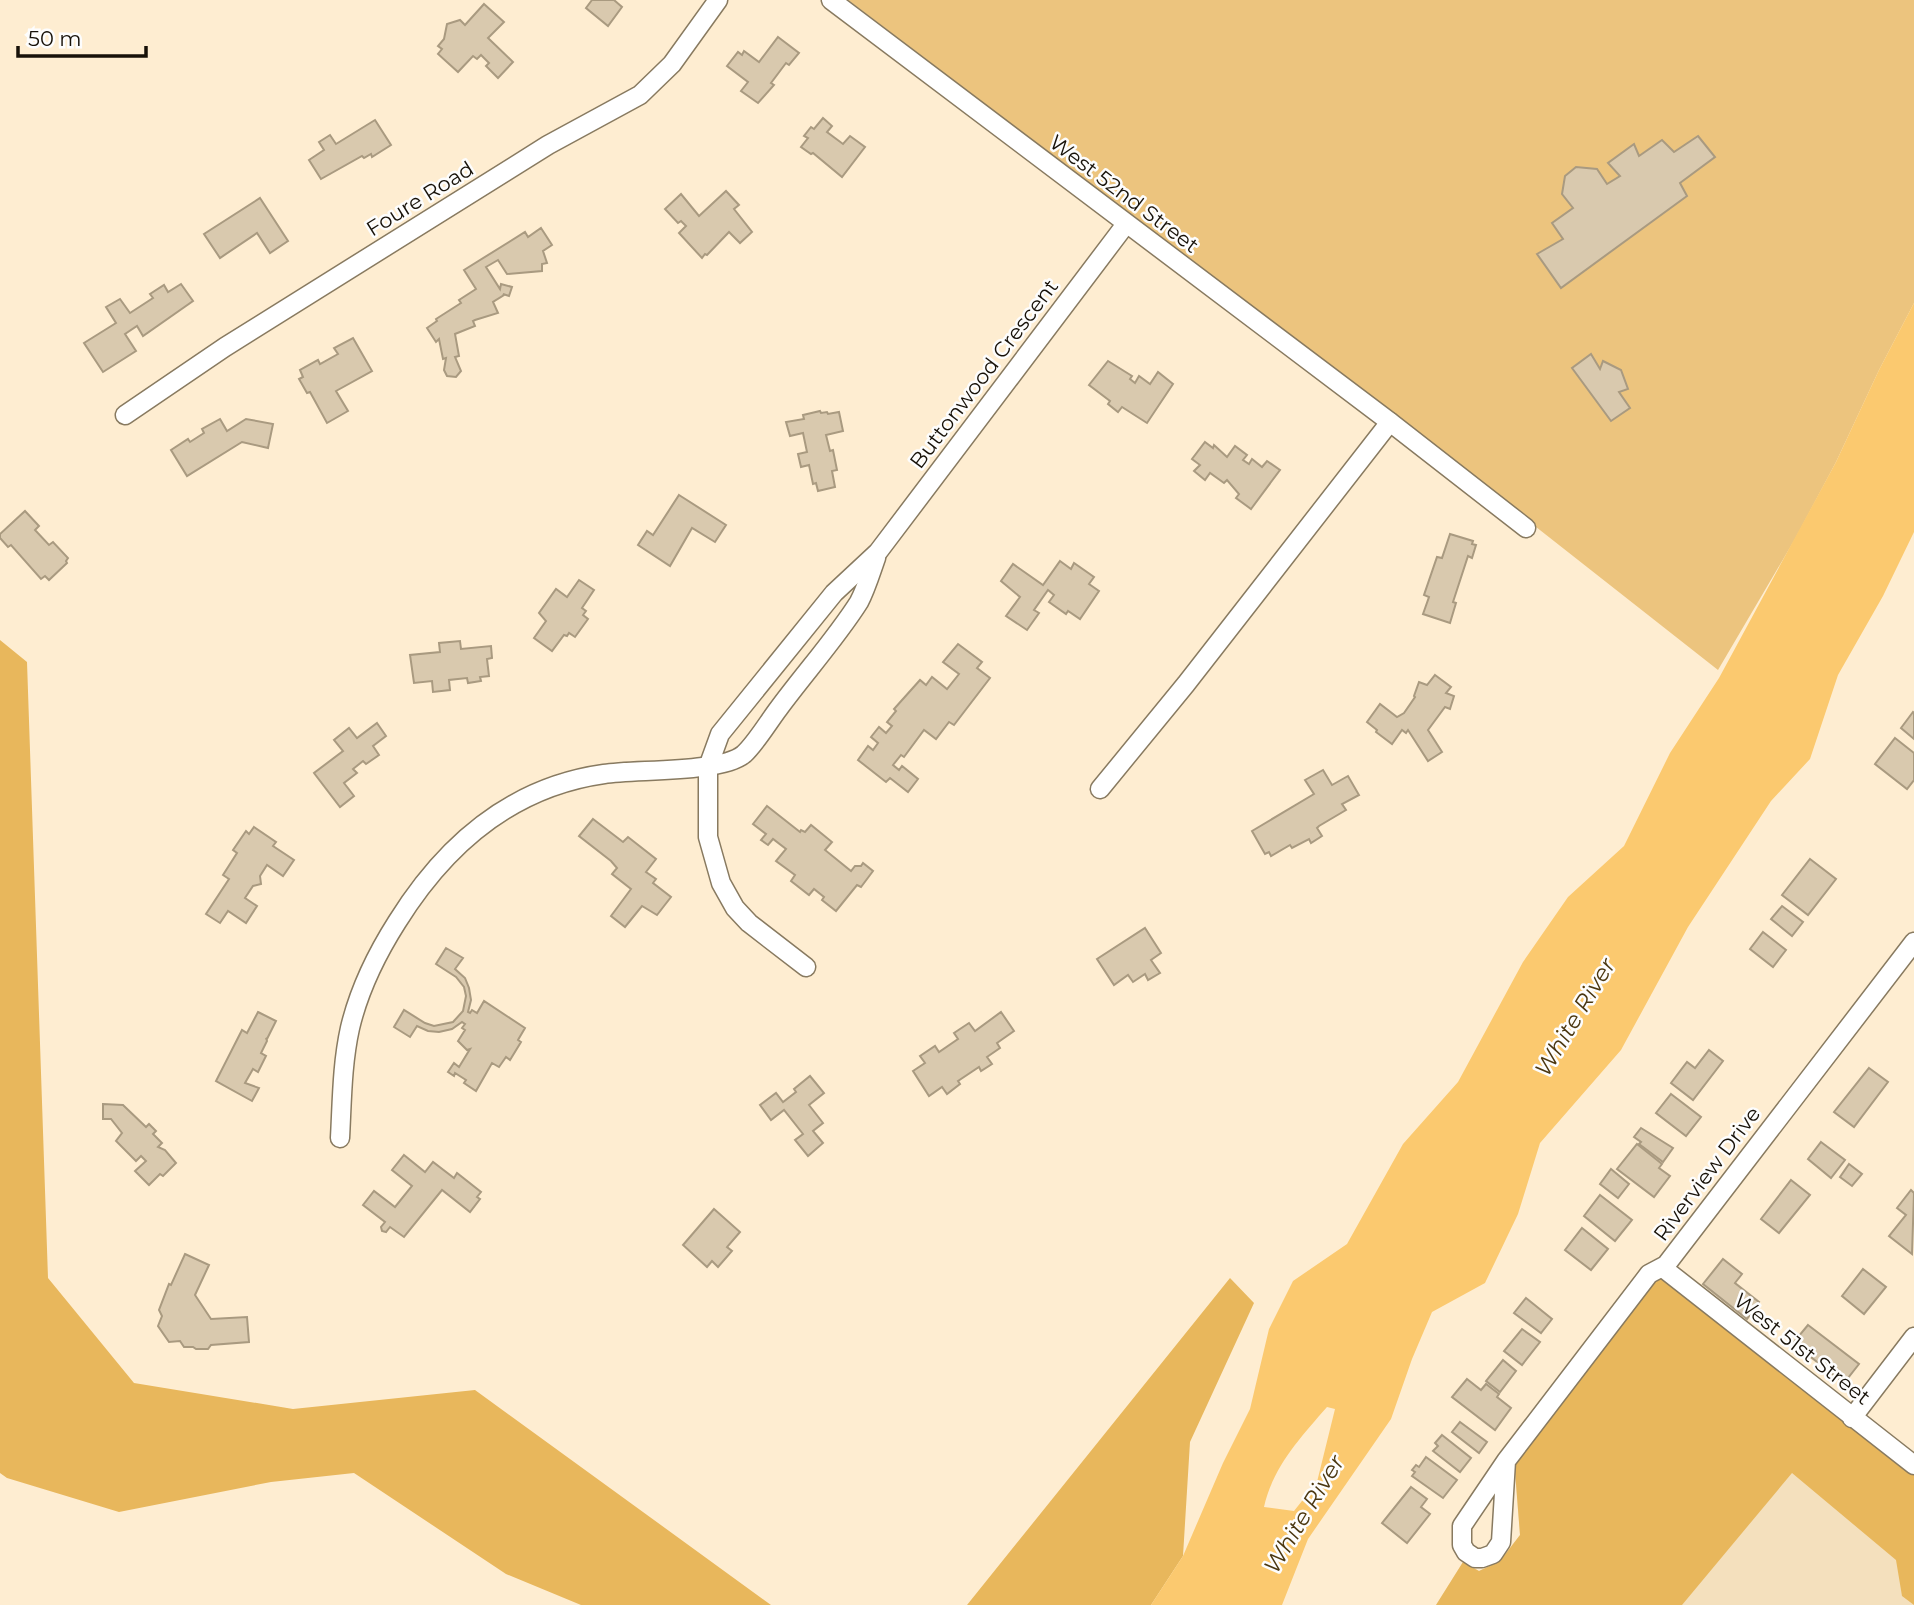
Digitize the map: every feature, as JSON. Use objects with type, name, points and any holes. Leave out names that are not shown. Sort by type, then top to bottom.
[{"type":"street","name":"Foure Road","points":[[125,415],[225,348],[548,145],[640,95],[672,64],[718,0]]},
{"type":"street","name":"West 52nd Street","points":[[831,0],[1390,422],[1526,528]]},
{"type":"street","name":"Buttonwood Crescent","points":[[878,552],[1126,224]]},
{"type":"street","points":[[1100,789],[1186,684],[1390,422]]},
{"type":"street","points":[[806,967],[749,923],[735,908],[721,883],[708,837],[708,767],[720,734],[834,593],[878,552]]},
{"type":"street","points":[[340,1138],[347,1042],[364,984],[401,916],[420,887],[450,851],[500,812],[565,782],[620,772],[708,767],[743,755],[860,601],[878,552]]},
{"type":"street","name":"Riverview Drive","points":[[1506,1461],[1501,1542],[1493,1554],[1475,1558],[1466,1552],[1462,1545],[1460,1529],[1506,1461],[1649,1274],[1662,1268],[1914,942]]},
{"type":"street","name":"West 51st Street","points":[[1662,1268],[1914,1465]]},
{"type":"street","points":[[1852,1418],[1914,1337]]},
{"type":"shaded area","points":[[848,0],[1914,0],[1914,303],[1795,539],[1718,670],[1386,409]]},
{"type":"shaded area","points":[[0,640],[27,662],[48,1278],[134,1383],[293,1409],[475,1390],[771,1605],[581,1605],[506,1574],[354,1473],[271,1482],[119,1512],[7,1478],[0,1473]]},
{"type":"shaded area","points":[[1660,1272],[1914,1474],[1914,1605],[1902,1596],[1896,1560],[1792,1473],[1682,1605],[1436,1605],[1463,1562],[1479,1571],[1500,1561],[1520,1535],[1514,1459]]},
{"type":"shaded area","points":[[1230,1278],[1254,1303],[1190,1442],[1183,1556],[1151,1605],[967,1605]]},
{"type":"shaded area","points":[[1514,1459],[1914,1474],[1914,1605],[1436,1605],[1463,1562],[1479,1571],[1500,1561],[1520,1535]]},
{"type":"water","name":"White River","points":[[1914,303],[1914,532],[1883,596],[1838,675],[1810,759],[1771,801],[1688,927],[1621,1050],[1540,1143],[1518,1214],[1485,1283],[1432,1312],[1391,1419],[1308,1539],[1282,1605],[1151,1605],[1183,1556],[1223,1463],[1250,1409],[1269,1329],[1293,1281],[1347,1244],[1403,1144],[1458,1082],[1523,962],[1568,897],[1624,846],[1670,753],[1719,678],[1836,462]],"holes":[[[1327,1407],[1335,1409],[1317,1482],[1294,1511],[1264,1507],[1274,1479],[1289,1454]]]},
{"type":"building","points":[[592,0],[614,0],[622,7],[608,26],[586,8]]},
{"type":"building","points":[[484,4],[504,22],[488,38],[513,62],[498,78],[486,66],[489,63],[481,55],[477,59],[473,56],[458,72],[438,54],[442,49],[438,46],[444,39],[447,24],[460,20],[465,25]]},
{"type":"building","points":[[778,37],[799,53],[789,65],[786,63],[771,83],[774,85],[758,103],[741,91],[748,82],[727,66],[738,52],[742,55],[744,51],[759,62]]},
{"type":"building","points":[[823,118],[832,126],[827,132],[843,144],[850,136],[865,147],[842,177],[813,153],[801,147],[808,138],[804,136]]},
{"type":"building","points":[[375,120],[391,145],[372,157],[371,154],[364,158],[362,156],[321,179],[309,160],[324,150],[319,142],[330,135],[336,144]]},
{"type":"building","points":[[1698,136],[1715,157],[1680,183],[1687,196],[1561,288],[1537,254],[1563,239],[1552,223],[1573,208],[1562,194],[1565,176],[1576,167],[1597,169],[1607,184],[1620,176],[1608,163],[1634,144],[1639,156],[1662,140],[1674,152]]},
{"type":"building","points":[[726,191],[739,205],[734,209],[752,232],[740,243],[729,232],[702,258],[679,233],[686,226],[681,221],[678,223],[665,209],[681,194],[699,216]]},
{"type":"building","points":[[260,198],[288,241],[270,253],[257,233],[220,258],[204,234]]},
{"type":"building","points":[[541,228],[552,245],[543,251],[547,263],[542,264],[542,271],[507,274],[498,260],[486,267],[500,289],[501,284],[512,287],[509,296],[503,294],[493,302],[498,313],[475,320],[475,326],[455,334],[459,356],[455,357],[461,371],[456,377],[447,376],[444,370],[446,358],[443,359],[439,339],[436,342],[427,328],[476,289],[464,270],[525,232],[528,237]]},
{"type":"building","points":[[181,284],[193,301],[143,336],[137,326],[125,334],[136,351],[103,372],[84,343],[116,323],[106,307],[120,299],[130,313],[153,298],[150,294],[164,285],[168,292]]},
{"type":"building","points":[[353,338],[372,371],[336,391],[348,411],[327,423],[310,392],[307,393],[299,379],[303,377],[300,370],[318,360],[320,364],[338,354],[334,348]]},
{"type":"building","points":[[1591,354],[1600,369],[1603,361],[1621,370],[1628,389],[1619,392],[1630,408],[1611,421],[1572,368]]},
{"type":"building","points":[[1108,361],[1132,376],[1130,379],[1135,383],[1139,376],[1150,384],[1158,372],[1173,384],[1147,423],[1122,407],[1118,412],[1108,404],[1110,401],[1089,385]]},
{"type":"building","points":[[820,411],[828,414],[839,412],[843,431],[826,435],[830,451],[833,450],[837,470],[832,471],[835,487],[818,491],[816,483],[813,484],[809,465],[801,467],[798,454],[807,452],[803,433],[790,436],[786,422],[804,419],[803,415]]},
{"type":"building","points":[[220,419],[227,431],[246,419],[273,424],[268,448],[242,442],[187,476],[171,450],[188,439],[190,442],[204,433],[202,429]]},
{"type":"building","points":[[1205,442],[1213,448],[1214,445],[1227,457],[1235,446],[1247,455],[1243,460],[1249,464],[1252,459],[1262,467],[1267,461],[1280,470],[1251,509],[1236,498],[1239,494],[1227,480],[1224,483],[1210,473],[1205,480],[1194,471],[1200,465],[1192,459]]},
{"type":"building","points":[[679,495],[726,525],[715,542],[692,528],[670,566],[638,545],[647,531],[653,535]]},
{"type":"building","points":[[25,511],[39,526],[35,530],[49,545],[53,542],[68,558],[67,563],[49,580],[45,576],[41,579],[11,545],[8,547],[0,538],[0,534]]},
{"type":"building","points":[[1450,534],[1473,541],[1472,544],[1476,545],[1472,558],[1468,556],[1453,602],[1456,603],[1450,623],[1423,614],[1429,597],[1424,595],[1437,557],[1442,558]]},
{"type":"building","points":[[1060,561],[1071,569],[1074,563],[1094,577],[1089,584],[1099,591],[1080,619],[1068,611],[1066,614],[1049,602],[1054,595],[1048,590],[1034,610],[1039,613],[1027,630],[1006,616],[1020,597],[1001,581],[1013,564],[1043,585]]},
{"type":"building","points":[[579,580],[594,590],[582,608],[586,611],[583,615],[588,619],[575,637],[569,633],[564,635],[552,651],[534,638],[546,621],[539,613],[556,589],[567,597]]},
{"type":"building","points":[[460,641],[461,649],[491,646],[492,658],[487,659],[489,676],[480,677],[481,681],[468,683],[467,678],[449,680],[450,690],[433,692],[432,681],[414,683],[410,655],[440,652],[439,643]]},
{"type":"building","points":[[958,644],[982,662],[977,668],[990,678],[954,725],[949,722],[936,739],[924,730],[904,757],[901,755],[893,765],[899,770],[902,766],[918,779],[908,792],[890,778],[886,782],[858,760],[868,746],[873,750],[878,743],[871,737],[879,727],[886,733],[892,726],[887,722],[896,711],[894,709],[920,680],[926,685],[932,677],[947,689],[959,674],[943,662]]},
{"type":"building","points":[[1435,675],[1451,687],[1446,693],[1454,696],[1450,709],[1445,707],[1428,730],[1442,752],[1428,761],[1408,730],[1406,733],[1402,730],[1392,744],[1367,722],[1380,704],[1397,717],[1404,713],[1415,697],[1419,682],[1427,685]]},
{"type":"building","points":[[1914,713],[1914,739],[1901,728]]},
{"type":"building","points":[[377,723],[386,736],[373,746],[379,755],[366,764],[363,761],[353,769],[357,773],[344,783],[354,796],[340,807],[314,773],[343,751],[334,740],[349,728],[357,738]]},
{"type":"building","points":[[1895,738],[1914,753],[1914,780],[1907,789],[1875,764]]},
{"type":"building","points":[[1323,770],[1332,785],[1348,776],[1359,795],[1342,804],[1346,810],[1317,828],[1322,836],[1311,843],[1309,839],[1292,848],[1290,845],[1271,856],[1269,852],[1265,854],[1252,831],[1314,794],[1305,780]]},
{"type":"building","points":[[767,806],[800,832],[805,832],[811,825],[832,842],[825,850],[851,871],[863,863],[873,871],[861,887],[857,885],[836,911],[822,900],[824,897],[814,889],[809,895],[791,881],[795,875],[776,861],[786,849],[773,839],[768,845],[761,840],[766,834],[753,824]]},
{"type":"building","points":[[593,819],[623,842],[628,837],[656,859],[646,872],[656,879],[653,883],[671,897],[657,915],[642,906],[625,927],[611,916],[631,889],[612,874],[617,868],[611,861],[579,836]]},
{"type":"building","points":[[254,827],[276,842],[273,846],[294,860],[283,876],[267,865],[260,876],[261,884],[253,886],[245,898],[257,906],[246,923],[228,911],[220,923],[206,914],[229,879],[223,875],[237,853],[233,850],[246,831],[249,834]]},
{"type":"building","points":[[1810,859],[1836,879],[1808,915],[1782,895]]},
{"type":"building","points":[[1782,906],[1803,922],[1792,936],[1771,919]]},
{"type":"building","points":[[1145,928],[1161,953],[1151,960],[1160,973],[1148,980],[1145,974],[1133,982],[1128,975],[1114,985],[1097,959]]},
{"type":"building","points":[[1763,932],[1786,950],[1773,967],[1750,949]]},
{"type":"building","points":[[446,948],[463,958],[455,969],[465,978],[469,988],[471,1000],[468,1012],[472,1010],[477,1013],[484,1001],[525,1028],[518,1040],[521,1042],[510,1060],[506,1057],[499,1067],[492,1063],[476,1091],[464,1083],[466,1080],[448,1072],[454,1063],[459,1067],[470,1049],[467,1050],[458,1041],[465,1030],[462,1028],[465,1024],[462,1022],[452,1029],[439,1032],[417,1026],[410,1037],[394,1027],[404,1010],[434,1026],[453,1022],[463,1011],[466,996],[464,987],[456,977],[436,964]]},
{"type":"building","points":[[258,1012],[276,1021],[266,1038],[261,1053],[266,1056],[258,1072],[253,1069],[245,1083],[259,1088],[252,1101],[216,1081],[242,1030],[247,1033]]},
{"type":"building","points":[[1001,1012],[1014,1031],[997,1043],[1000,1048],[987,1057],[992,1064],[981,1071],[979,1067],[958,1081],[960,1084],[947,1094],[942,1087],[929,1096],[913,1071],[925,1063],[920,1056],[935,1046],[939,1052],[958,1039],[954,1033],[969,1023],[975,1031]]},
{"type":"building","points":[[1709,1050],[1723,1061],[1693,1100],[1671,1083],[1687,1062],[1695,1068]]},
{"type":"building","points":[[1869,1068],[1888,1082],[1854,1127],[1834,1112]]},
{"type":"building","points":[[810,1076],[824,1093],[809,1105],[823,1123],[813,1131],[823,1143],[808,1156],[795,1140],[803,1134],[784,1110],[771,1120],[760,1105],[776,1093],[783,1102]]},
{"type":"building","points":[[1671,1094],[1701,1117],[1686,1136],[1656,1113]]},
{"type":"building","points":[[103,1104],[123,1105],[146,1127],[149,1124],[156,1131],[153,1134],[162,1143],[158,1147],[165,1150],[176,1163],[149,1185],[135,1171],[146,1161],[141,1156],[136,1161],[116,1141],[122,1133],[111,1119],[103,1119]]},
{"type":"building","points":[[1641,1128],[1673,1148],[1663,1162],[1634,1137]]},
{"type":"building","points":[[1821,1142],[1845,1160],[1831,1178],[1808,1159]]},
{"type":"building","points":[[1637,1144],[1662,1164],[1659,1168],[1670,1176],[1654,1197],[1617,1169]]},
{"type":"building","points":[[404,1155],[425,1172],[433,1162],[454,1178],[457,1173],[481,1192],[477,1197],[480,1199],[470,1212],[442,1190],[404,1237],[390,1227],[386,1232],[382,1231],[381,1227],[385,1222],[363,1205],[374,1191],[395,1207],[412,1186],[392,1170]]},
{"type":"building","points":[[1849,1164],[1862,1174],[1852,1186],[1840,1177]]},
{"type":"building","points":[[1611,1169],[1629,1184],[1618,1198],[1600,1184]]},
{"type":"building","points":[[1791,1180],[1810,1195],[1779,1233],[1761,1219]]},
{"type":"building","points":[[1911,1190],[1914,1193],[1912,1254],[1889,1236],[1906,1215],[1897,1208]]},
{"type":"building","points":[[1600,1195],[1632,1220],[1615,1241],[1584,1216]]},
{"type":"building","points":[[714,1209],[740,1232],[727,1247],[732,1251],[718,1267],[712,1261],[707,1267],[683,1245]]},
{"type":"building","points":[[1582,1228],[1608,1249],[1591,1270],[1565,1250]]},
{"type":"building","points":[[185,1254],[209,1265],[195,1295],[211,1319],[247,1317],[249,1342],[196,1349],[184,1347],[180,1341],[169,1342],[158,1326],[162,1316],[159,1310]]},
{"type":"building","points":[[1723,1259],[1742,1274],[1735,1283],[1759,1302],[1747,1319],[1703,1284]]},
{"type":"building","points":[[1863,1269],[1886,1287],[1864,1314],[1842,1296]]},
{"type":"building","points":[[1526,1298],[1552,1319],[1541,1333],[1514,1313]]},
{"type":"building","points":[[1808,1325],[1859,1364],[1844,1383],[1793,1343]]},
{"type":"building","points":[[1522,1329],[1540,1342],[1522,1365],[1504,1351]]},
{"type":"building","points":[[1503,1360],[1516,1371],[1500,1392],[1486,1381]]},
{"type":"building","points":[[1467,1379],[1481,1390],[1486,1384],[1511,1408],[1495,1430],[1452,1397]]},
{"type":"building","points":[[1460,1422],[1487,1442],[1479,1453],[1452,1432]]},
{"type":"building","points":[[1442,1435],[1471,1458],[1460,1472],[1433,1451],[1438,1446],[1435,1443]]},
{"type":"building","points":[[1426,1457],[1457,1480],[1443,1498],[1412,1476],[1415,1472],[1412,1470],[1416,1465],[1419,1467]]},
{"type":"building","points":[[1411,1487],[1427,1499],[1421,1507],[1430,1514],[1407,1543],[1382,1523]]}]
